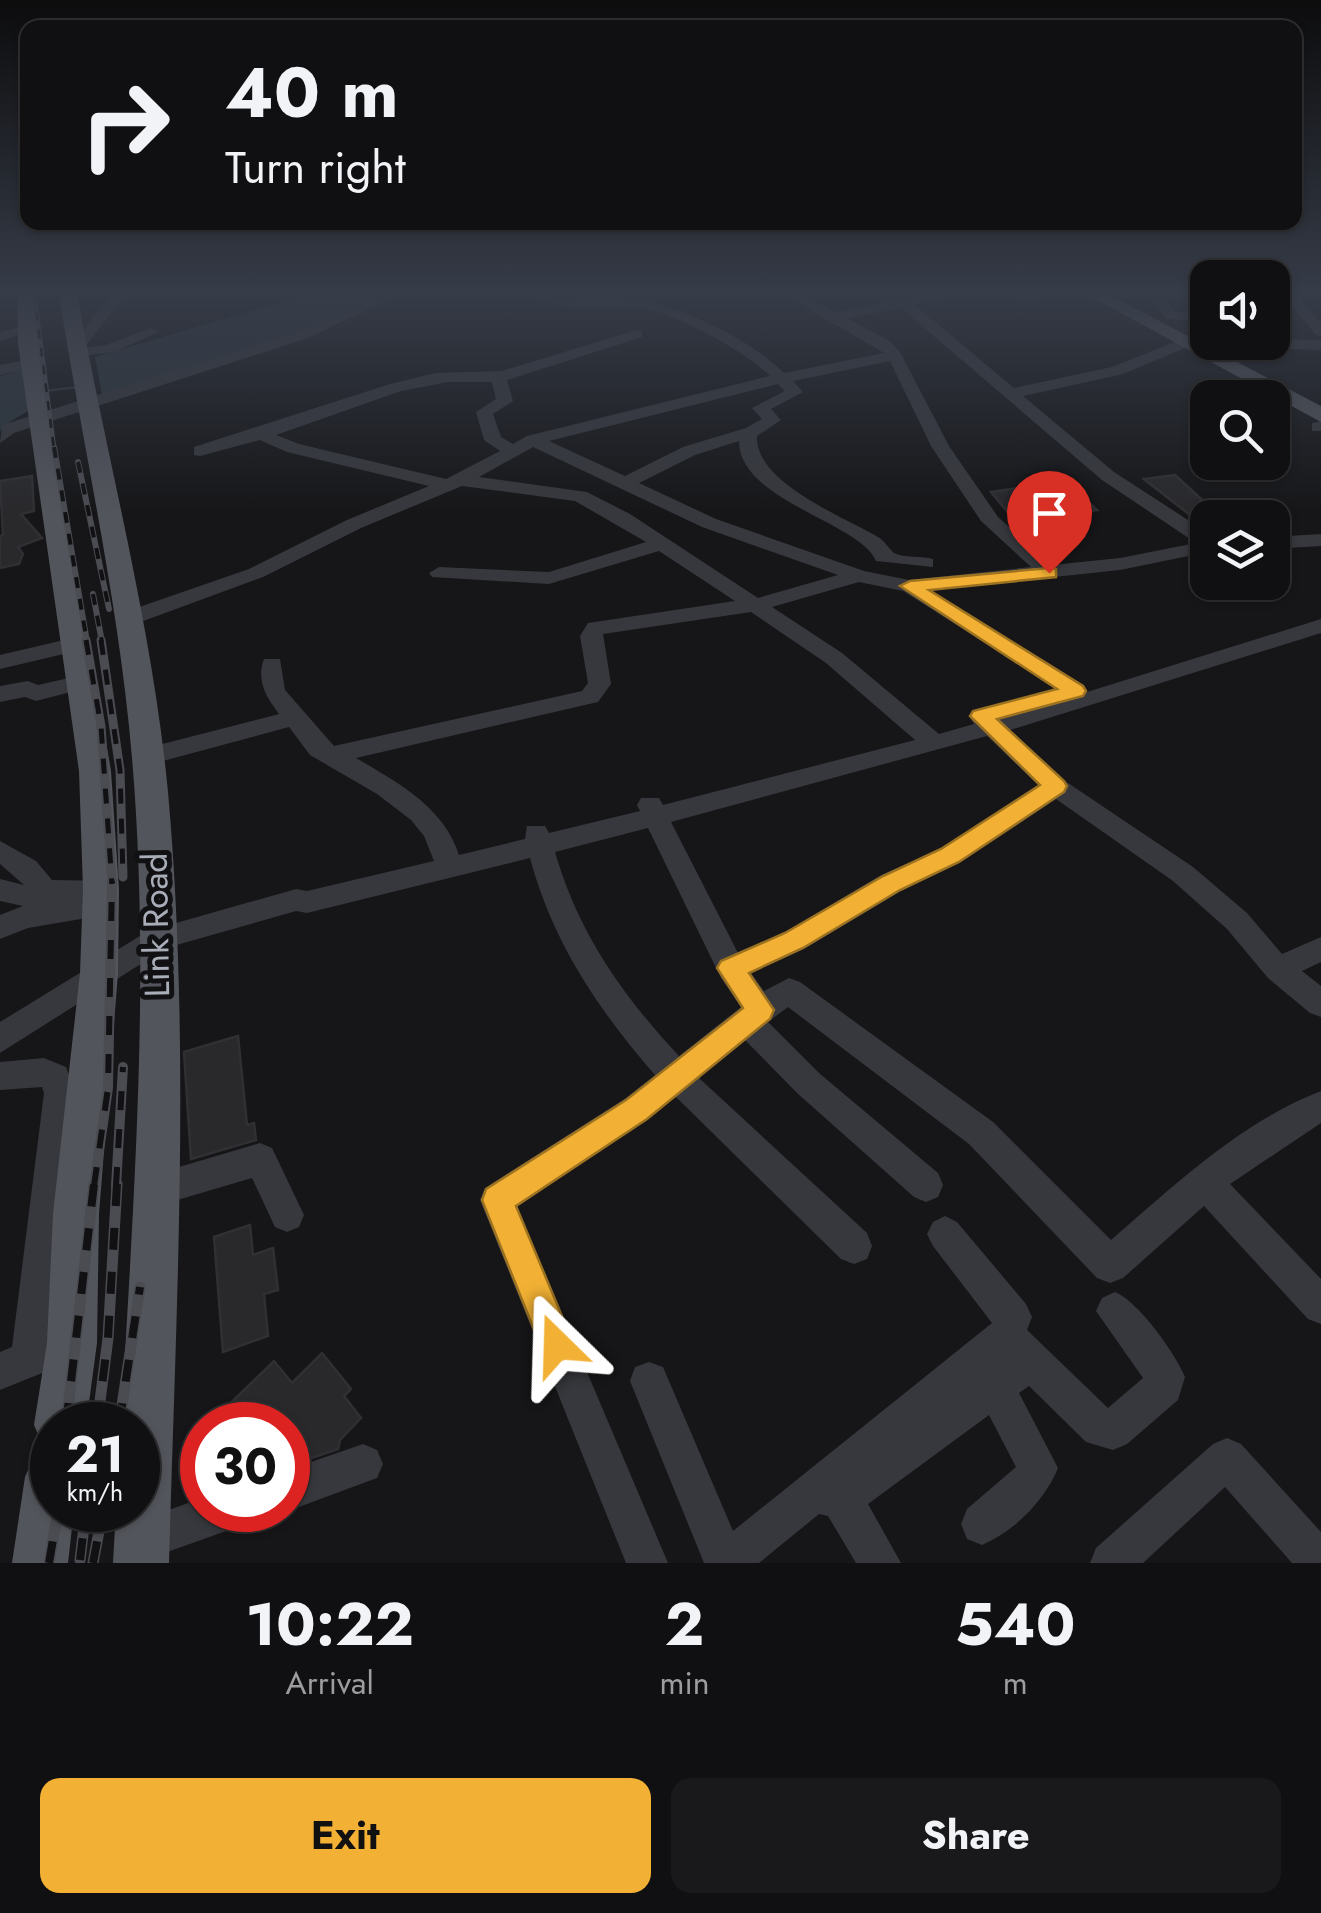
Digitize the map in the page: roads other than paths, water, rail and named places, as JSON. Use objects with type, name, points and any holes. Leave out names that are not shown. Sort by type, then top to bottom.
[{"type":"main road","name":"Link Road","points":[[48,367],[40,416],[95,771],[101,898],[99,973],[76,1214],[72,1343],[63,1402]]},
{"type":"main road","name":"Link Road","points":[[61,367],[85,404],[130,618],[148,756],[158,940],[156,1189],[141,1551]]},
{"type":"main road","points":[[1212,367],[1234,380]]},
{"type":"main road","points":[[1216,367],[1320,424]]},
{"type":"main road","points":[[1290,410],[1320,424]]},
{"type":"main road","points":[[40,1563],[44,1532]]},
{"type":"street","points":[[0,438],[8,429],[40,416],[202,367]]},
{"type":"street","points":[[200,451],[264,436],[329,406],[424,380],[453,375],[500,380],[527,367]]},
{"type":"street","points":[[624,484],[689,451],[750,432],[773,420],[760,408],[794,395],[767,367]]},
{"type":"street","points":[[130,618],[256,573],[453,482],[533,440],[837,367]]},
{"type":"street","points":[[901,367],[940,446],[991,521],[1049,573]]},
{"type":"street","points":[[978,367],[1014,393],[1108,476],[1190,533]]},
{"type":"street","points":[[1014,393],[1129,367]]},
{"type":"street","points":[[500,380],[505,400],[484,412],[493,440],[512,450]]},
{"type":"street","points":[[750,432],[746,440],[750,458],[802,506],[873,542],[882,550],[883,557],[926,563]]},
{"type":"street","points":[[264,436],[293,448],[453,482],[580,496],[662,543],[834,658],[928,737]]},
{"type":"street","points":[[533,440],[756,542],[859,576],[910,586],[1120,564],[1190,548]]},
{"type":"street","points":[[1290,542],[1321,540]]},
{"type":"street","points":[[440,573],[549,578],[662,543]]},
{"type":"street","points":[[332,755],[393,738],[590,698],[600,684],[592,636],[596,628],[754,605],[859,576]]},
{"type":"street","points":[[910,586],[1076,691]]},
{"type":"street","points":[[1279,634],[1321,614]]},
{"type":"street","points":[[0,1039],[99,973],[158,940],[296,900],[308,902],[448,861],[928,737],[1279,634],[1321,626]]},
{"type":"street","points":[[0,659],[76,640]]},
{"type":"street","points":[[272,664],[274,691],[319,749],[410,804],[434,830],[448,861]]},
{"type":"street","points":[[1043,704],[1076,691],[1128,680]]},
{"type":"street","points":[[0,694],[28,688],[36,692],[82,682]]},
{"type":"street","points":[[148,756],[295,718]]},
{"type":"street","points":[[985,721],[1056,786],[1183,874],[1237,922],[1278,970],[1321,1004]]},
{"type":"street","points":[[731,968],[794,941],[892,883],[950,856],[1056,786]]},
{"type":"street","points":[[652,810],[754,1016],[808,1083],[926,1185]]},
{"type":"street","points":[[538,838],[558,908],[598,978],[678,1076],[854,1246]]},
{"type":"street","points":[[0,851],[26,868],[37,894]]},
{"type":"street","points":[[0,890],[101,898]]},
{"type":"street","points":[[0,912],[37,894]]},
{"type":"street","points":[[0,928],[25,917],[101,898]]},
{"type":"street","points":[[1278,970],[1321,949]]},
{"type":"street","points":[[647,1563],[497,1200],[637,1109],[789,991],[981,1133],[1110,1265],[1206,1183],[1281,1126],[1321,1106]]},
{"type":"street","points":[[0,1076],[44,1072],[56,1077],[60,1093],[14,1365]]},
{"type":"street","points":[[156,1189],[260,1159],[287,1215]]},
{"type":"street","points":[[1206,1183],[1321,1306]]},
{"type":"street","points":[[946,1234],[1012,1317],[1019,1348],[1100,1428],[1113,1430],[1164,1386],[1166,1376],[1115,1310]]},
{"type":"street","points":[[14,1365],[72,1343]]},
{"type":"street","points":[[649,1381],[726,1563],[996,1387],[1019,1348]]},
{"type":"street","points":[[827,1495],[1019,1348]]},
{"type":"street","points":[[982,1524],[1033,1479],[1038,1468],[996,1387]]},
{"type":"street","points":[[1110,1563],[1227,1458],[1320,1563]]},
{"type":"street","points":[[310,1482],[363,1464]]},
{"type":"street","points":[[827,1495],[880,1563]]},
{"type":"street","points":[[141,1551],[181,1532]]},
{"type":"waterway","points":[[44,391],[78,387]]},
{"type":"railway","points":[[43,367],[54,449]]},
{"type":"railway","points":[[54,447],[87,642]]},
{"type":"railway","points":[[78,462],[109,609]]},
{"type":"railway","points":[[93,594],[102,642]]},
{"type":"railway","points":[[86,640],[101,726],[112,883]]},
{"type":"railway","points":[[101,640],[120,770],[123,877]]},
{"type":"railway","points":[[94,1186],[108,1088],[112,883]]},
{"type":"railway","points":[[116,1186],[123,1067]]},
{"type":"railway","points":[[69,1402],[94,1184]]},
{"type":"railway","points":[[100,1402],[108,1338],[117,1184]]},
{"type":"railway","points":[[122,1402],[140,1287]]},
{"type":"railway","points":[[49,1563],[54,1532]]},
{"type":"railway","points":[[80,1560],[83,1532]]},
{"type":"railway","points":[[93,1563],[99,1532]]}]
